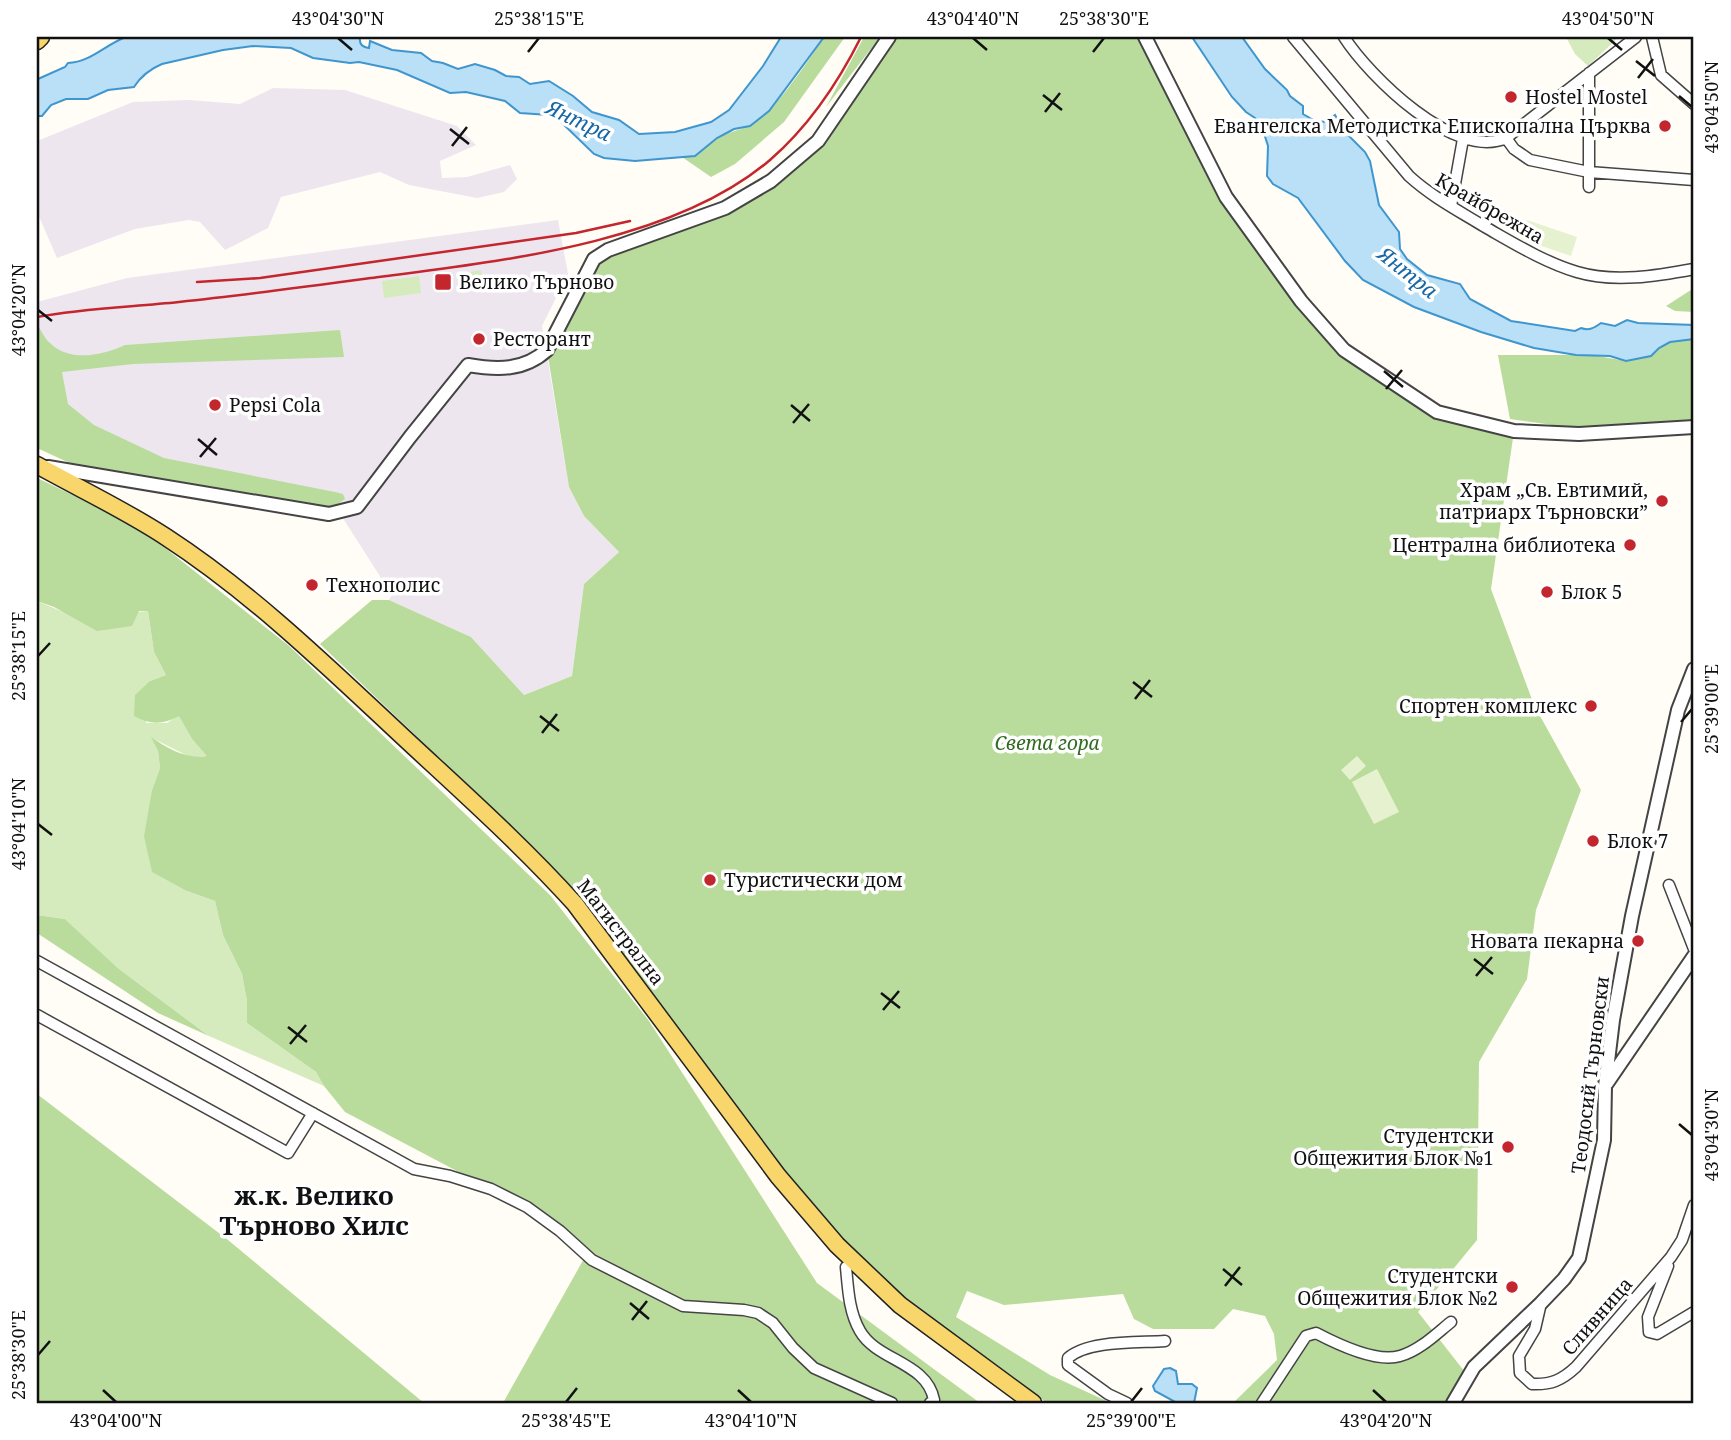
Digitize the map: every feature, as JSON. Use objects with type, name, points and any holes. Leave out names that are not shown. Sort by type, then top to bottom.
[{"type":"main road","points":[[37,41],[41,37]]},
{"type":"main road","name":"Магистрална","points":[[37,465],[140,522],[199,559],[262,608],[346,683],[548,874],[600,937],[778,1176],[837,1245],[900,1305],[1033,1403]]},
{"type":"main road","name":"Магистрална","points":[[140,522],[221,582],[302,651],[545,878],[596,939],[772,1181],[846,1267],[895,1313],[1015,1403]]},
{"type":"street","points":[[37,465],[329,514],[357,507],[468,365],[512,368],[535,361],[547,350],[594,259],[608,250],[725,208],[771,181],[818,141],[889,37]]},
{"type":"street","points":[[1145,37],[1226,197],[1301,301],[1344,350],[1437,412],[1514,431],[1580,434],[1694,427]]},
{"type":"street","name":"Крайбрежна","points":[[1293,37],[1409,176],[1423,189],[1451,206],[1548,261],[1580,273],[1637,277],[1694,269]]},
{"type":"street","points":[[1344,37],[1356,55],[1418,114],[1463,139],[1497,142],[1506,138],[1636,37]]},
{"type":"street","points":[[1652,37],[1661,75],[1694,104]]},
{"type":"street","points":[[1589,73],[1589,187]]},
{"type":"street","points":[[1506,138],[1514,149],[1530,160],[1589,172],[1694,180]]},
{"type":"street","points":[[1451,206],[1463,139]]},
{"type":"street","name":"Теодосий Търновски","points":[[1453,1403],[1474,1367],[1541,1303],[1579,1258],[1604,1140],[1605,1086],[1613,1020],[1632,916],[1678,710],[1694,669]]},
{"type":"street","points":[[1669,885],[1694,950]]},
{"type":"street","points":[[1605,1086],[1694,956]]},
{"type":"street","points":[[37,961],[414,1169],[450,1175],[491,1189],[527,1207],[560,1231],[592,1260],[683,1306],[758,1313],[773,1323],[814,1368],[892,1403]]},
{"type":"street","points":[[37,1015],[288,1153],[313,1113]]},
{"type":"street","name":"Сливница","points":[[1541,1303],[1535,1329],[1519,1356],[1520,1373],[1532,1384],[1559,1381],[1576,1367],[1671,1258],[1682,1240],[1694,1205]]},
{"type":"street","points":[[1671,1258],[1653,1301],[1647,1328],[1651,1333],[1657,1334],[1694,1312]]},
{"type":"street","points":[[846,1267],[849,1303],[860,1332],[872,1344],[918,1373],[932,1388],[934,1400],[930,1403]]},
{"type":"street","points":[[1262,1403],[1306,1336],[1316,1333],[1338,1345],[1374,1355],[1396,1357],[1426,1342],[1451,1322]]},
{"type":"street","points":[[1127,1403],[1076,1372],[1068,1365],[1068,1359],[1075,1352],[1091,1348],[1165,1341]]},
{"type":"shaded area","points":[[273,88],[345,90],[457,126],[476,145],[440,161],[442,178],[467,177],[510,165],[517,179],[504,192],[477,198],[409,185],[380,172],[281,197],[268,228],[225,250],[200,222],[189,220],[135,229],[57,258],[37,212],[37,141],[133,102],[189,100],[240,104]]},
{"type":"shaded area","points":[[558,220],[568,274],[542,326],[569,487],[584,516],[619,552],[584,584],[572,676],[524,695],[471,637],[389,600],[392,595],[335,506],[154,463],[37,398],[37,302],[127,278]]},
{"type":"green space","points":[[824,37],[845,37],[784,122],[735,164],[711,177],[682,157],[699,152],[720,137],[747,127],[760,118],[790,85]]},
{"type":"green space","points":[[864,37],[880,37],[826,107]]},
{"type":"green space","name":"Света гора","points":[[889,37],[1145,37],[1226,197],[1344,350],[1437,412],[1514,431],[1491,589],[1534,705],[1581,790],[1536,910],[1527,979],[1479,1062],[1477,1240],[1418,1312],[1468,1376],[1453,1403],[1233,1403],[1277,1360],[1274,1334],[1265,1316],[1233,1309],[1214,1329],[1153,1329],[1134,1319],[1123,1294],[1004,1305],[967,1291],[956,1317],[1050,1375],[1111,1403],[1047,1403],[1023,1389],[886,1284],[822,1224],[707,1067],[570,891],[517,832],[320,644],[372,600],[389,600],[471,637],[524,695],[572,676],[584,584],[619,552],[584,516],[569,487],[547,350],[594,259],[725,208],[818,141]]},
{"type":"green space","points":[[1566,37],[1619,37],[1588,66],[1575,54]]},
{"type":"green space","points":[[1527,220],[1577,237],[1571,256],[1521,239]]},
{"type":"green space","points":[[481,270],[484,288],[467,291],[464,273]]},
{"type":"green space","points":[[419,276],[421,293],[384,298],[382,281]]},
{"type":"green space","points":[[1694,288],[1694,312],[1675,311],[1666,306]]},
{"type":"green space","points":[[37,325],[48,341],[58,349],[77,355],[107,352],[125,345],[340,330],[344,357],[133,364],[62,372],[68,404],[94,425],[164,458],[335,492],[343,494],[345,499],[335,506],[320,506],[87,471],[37,448]]},
{"type":"green space","points":[[1694,339],[1694,423],[1575,428],[1510,419],[1498,355],[1592,355],[1626,361],[1651,356],[1670,342]]},
{"type":"green space","points":[[37,478],[136,525],[288,645],[550,895],[649,1021],[817,1283],[980,1403],[503,1403],[586,1255],[560,1231],[491,1189],[345,1112],[316,1072],[247,1023],[247,1001],[242,974],[223,935],[215,901],[187,891],[152,872],[144,836],[152,790],[160,768],[158,751],[151,737],[178,752],[207,756],[192,739],[179,716],[156,723],[134,716],[135,695],[150,681],[166,675],[154,652],[148,611],[139,611],[132,626],[97,631],[54,607],[37,601]]},
{"type":"green space","points":[[37,601],[75,617],[148,611],[154,652],[166,675],[150,681],[146,723],[167,723],[179,715],[192,739],[208,756],[190,757],[152,738],[158,751],[160,768],[152,790],[187,891],[215,901],[223,935],[242,974],[247,1001],[247,1023],[316,1072],[324,1086],[209,1036],[119,969],[65,919],[37,915]]},
{"type":"green space","points":[[1357,756],[1366,766],[1350,780],[1341,770]]},
{"type":"green space","points":[[1377,769],[1399,812],[1374,824],[1352,782]]},
{"type":"green space","points":[[37,915],[65,919],[119,969],[209,1036],[158,1013],[37,933]]},
{"type":"green space","points":[[37,1094],[228,1240],[424,1403],[37,1403]]},
{"type":"water","name":"Янтра","points":[[126,37],[360,37],[361,43],[367,48],[370,41],[392,50],[421,53],[432,61],[458,69],[475,64],[506,76],[519,77],[530,84],[549,81],[592,112],[619,120],[639,134],[675,132],[711,122],[729,110],[763,66],[781,37],[824,37],[769,111],[750,126],[734,129],[717,138],[695,156],[635,161],[604,158],[594,154],[561,122],[549,115],[520,113],[505,101],[466,92],[450,93],[397,70],[359,62],[313,58],[291,48],[253,46],[162,64],[146,73],[134,87],[108,90],[88,99],[66,99],[51,105],[42,116],[37,116],[38,79]]},
{"type":"water","name":"Янтра","points":[[1192,37],[1242,37],[1265,69],[1303,106],[1303,114],[1315,121],[1326,122],[1335,115],[1345,132],[1370,161],[1379,205],[1399,232],[1400,249],[1407,259],[1427,275],[1460,284],[1470,299],[1511,321],[1575,331],[1601,323],[1615,326],[1627,320],[1638,323],[1694,325],[1694,339],[1670,342],[1651,356],[1626,361],[1610,356],[1576,355],[1534,348],[1414,307],[1363,280],[1345,261],[1298,198],[1273,184],[1267,176],[1268,146],[1262,127],[1232,97]]},
{"type":"water","points":[[1164,1369],[1176,1371],[1178,1384],[1192,1384],[1197,1388],[1194,1403],[1177,1403],[1155,1391],[1153,1386]]},
{"type":"railway","points":[[37,317],[478,264],[584,244],[636,229],[685,211],[730,188],[770,160],[822,103],[861,37]]},
{"type":"railway","points":[[197,282],[260,278],[576,233],[630,221]]},
{"type":"place","name":"Hostel Mostel","points":[[1511,97]]},
{"type":"place","name":"Евангелска Методистка Епископална Църква","points":[[1665,126]]},
{"type":"place","name":"Велико Търново","points":[[443,282]]},
{"type":"place","name":"Ресторант","points":[[479,339]]},
{"type":"place","name":"Pepsi Cola","points":[[215,405]]},
{"type":"place","name":"Храм „Св. Евтимий, патриарх Търновски”","points":[[1662,501]]},
{"type":"place","name":"Централна библиотека","points":[[1630,545]]},
{"type":"place","name":"Технополис","points":[[312,585]]},
{"type":"place","name":"Блок 5","points":[[1547,592]]},
{"type":"place","name":"Спортен комплекс","points":[[1591,706]]},
{"type":"place","name":"Блок 7","points":[[1593,841]]},
{"type":"place","name":"Туристически дом","points":[[710,880]]},
{"type":"place","name":"Новата пекарна","points":[[1638,941]]},
{"type":"place","name":"Студентски Общежития Блок №1","points":[[1508,1147]]},
{"type":"place","name":"Студентски Общежития Блок №2","points":[[1512,1287]]},
{"type":"district","name":"ж.к. Велико Търново Хилс","points":[[314,1210]]}]
